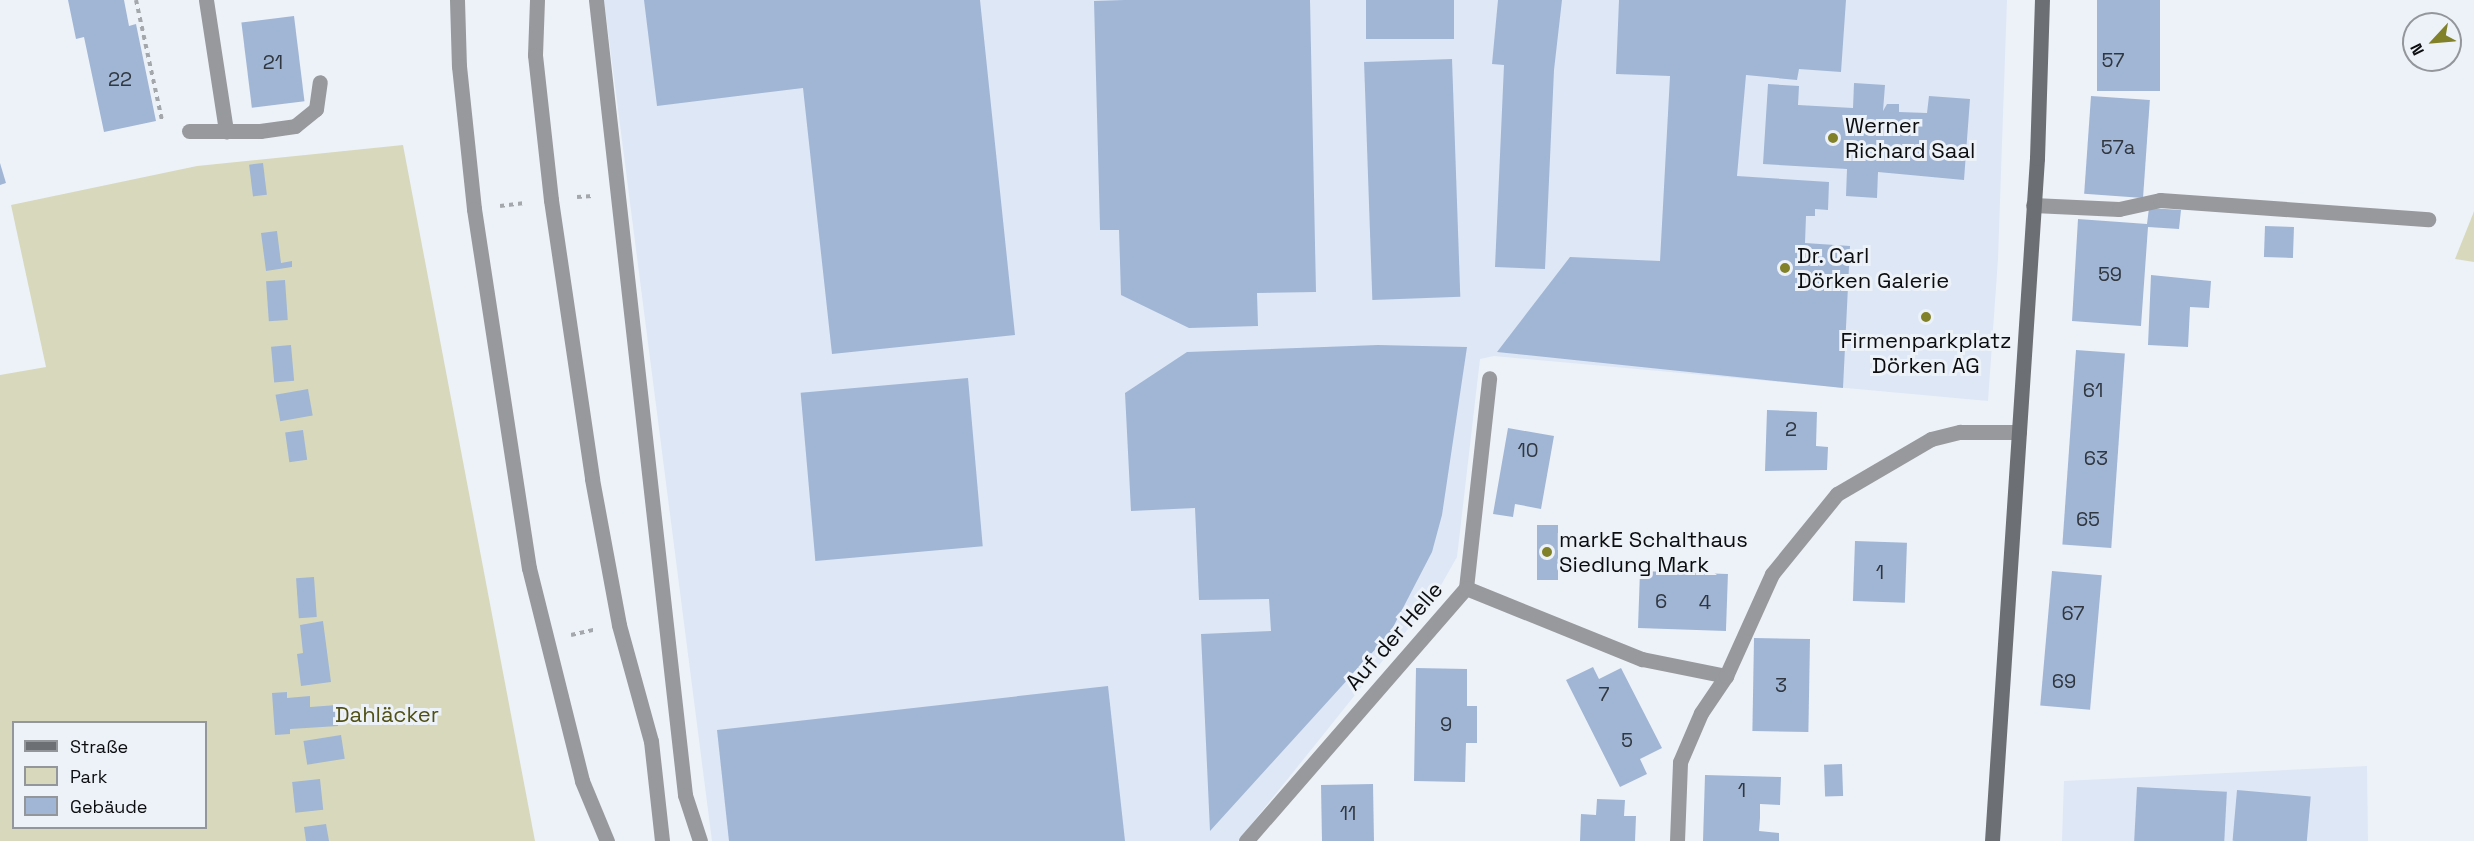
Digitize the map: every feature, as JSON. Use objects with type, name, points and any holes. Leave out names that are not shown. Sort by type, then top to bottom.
[{"type":"main road","points":[[1992,841],[2033,205],[2042,0]]},
{"type":"street","points":[[206,0],[226,131]]},
{"type":"street","points":[[457,0],[474,209],[529,568],[582,781],[607,841]]},
{"type":"street","points":[[537,0],[535,55],[551,201],[592,479],[620,625],[651,741],[662,841]]},
{"type":"street","points":[[596,0],[685,795],[700,841]]},
{"type":"street","points":[[189,131],[260,130],[295,126],[316,110],[320,82]]},
{"type":"street","points":[[2033,205],[2119,209],[2160,200],[2428,219]]},
{"type":"street","points":[[1466,588],[1490,378]]},
{"type":"street","points":[[1677,841],[1680,762],[1701,712],[1726,676],[1772,574],[1837,494],[1931,439],[1960,432],[2019,432]]},
{"type":"street","name":"Auf der Helle","points":[[1246,841],[1466,588],[1642,659],[1726,676]]},
{"type":"path","points":[[136,0],[162,120]]},
{"type":"shaded area","points":[[604,0],[2007,0],[1998,259],[1988,401],[1494,356],[1480,359],[1457,557],[1436,594],[1238,841],[712,841]]},
{"type":"shaded area","points":[[2367,766],[2368,841],[2062,841],[2064,781]]},
{"type":"green space","name":"Dahläcker","points":[[403,145],[535,841],[0,841],[0,375],[46,367],[11,205],[197,166]]},
{"type":"green space","points":[[2474,211],[2474,262],[2455,259],[2473,214]]},
{"type":"building","points":[[68,0],[124,0],[129,26],[136,24],[156,121],[104,132],[84,37],[76,39]]},
{"type":"building","points":[[644,0],[980,0],[1015,335],[832,354],[803,88],[657,106]]},
{"type":"building","points":[[1310,0],[1316,292],[1257,293],[1258,326],[1189,328],[1121,295],[1119,230],[1100,230],[1094,1]]},
{"type":"building","points":[[1366,0],[1454,0],[1454,39],[1366,39]]},
{"type":"building","points":[[1498,0],[1562,0],[1554,70],[1545,269],[1495,267],[1504,65],[1492,64]]},
{"type":"building","points":[[1619,0],[1846,0],[1841,72],[1799,69],[1797,80],[1746,75],[1737,176],[1829,182],[1828,210],[1815,209],[1815,216],[1806,216],[1805,243],[1850,246],[1843,388],[1497,352],[1570,257],[1660,261],[1670,76],[1616,74]]},
{"type":"building","points":[[2097,0],[2160,0],[2160,91],[2097,91]]},
{"type":"building","points":[[294,16],[304,101],[252,108],[241,22]]},
{"type":"building","points":[[1452,59],[1460,297],[1372,300],[1364,62]]},
{"type":"building","name":"Werner Richard Saal","points":[[1854,83],[1885,85],[1883,111],[1887,104],[1899,104],[1899,112],[1927,113],[1929,96],[1970,99],[1964,180],[1878,172],[1877,198],[1846,196],[1847,169],[1763,164],[1768,84],[1799,86],[1798,105],[1853,108]]},
{"type":"building","points":[[2091,96],[2150,100],[2143,198],[2084,194]]},
{"type":"building","points":[[0,163],[6,183],[0,185]]},
{"type":"building","points":[[263,163],[267,195],[253,196],[249,165]]},
{"type":"building","points":[[2149,208],[2181,210],[2179,229],[2148,227],[2141,326],[2072,321],[2078,219],[2147,224]]},
{"type":"building","points":[[2265,226],[2294,227],[2293,258],[2264,257]]},
{"type":"building","points":[[277,231],[281,263],[292,261],[292,267],[266,271],[261,233]]},
{"type":"building","points":[[2151,275],[2211,281],[2209,308],[2190,307],[2188,347],[2148,345]]},
{"type":"building","points":[[285,280],[288,320],[269,321],[266,281]]},
{"type":"building","points":[[291,345],[294,381],[274,383],[271,347]]},
{"type":"building","points":[[1378,345],[1467,347],[1442,515],[1432,552],[1390,633],[1210,831],[1201,634],[1271,631],[1269,599],[1199,600],[1195,508],[1131,511],[1125,393],[1187,352]]},
{"type":"building","points":[[2076,350],[2125,353],[2111,548],[2062,545]]},
{"type":"building","points":[[968,378],[983,546],[815,561],[801,393]]},
{"type":"building","points":[[308,389],[313,416],[280,421],[276,395]]},
{"type":"building","points":[[1767,410],[1817,412],[1816,446],[1828,447],[1827,470],[1765,471]]},
{"type":"building","points":[[1508,428],[1554,436],[1541,509],[1515,504],[1513,517],[1493,514]]},
{"type":"building","points":[[303,430],[307,460],[289,462],[285,433]]},
{"type":"building","name":"markE Schalthaus Siedlung Mark","points":[[1537,525],[1558,525],[1558,580],[1537,580]]},
{"type":"building","points":[[1855,541],[1907,543],[1905,603],[1853,601]]},
{"type":"building","points":[[1640,571],[1728,574],[1726,631],[1638,628]]},
{"type":"building","points":[[2052,571],[2102,575],[2090,710],[2040,705]]},
{"type":"building","points":[[314,577],[317,617],[299,618],[296,578]]},
{"type":"building","points":[[323,621],[331,682],[301,686],[297,654],[303,653],[300,625]]},
{"type":"building","points":[[1754,638],[1810,639],[1808,732],[1752,731]]},
{"type":"building","points":[[1593,667],[1599,679],[1621,668],[1662,748],[1640,759],[1647,774],[1620,787],[1566,680]]},
{"type":"building","points":[[1416,668],[1467,669],[1467,706],[1477,706],[1477,743],[1466,743],[1465,782],[1414,781]]},
{"type":"building","points":[[1108,686],[1125,841],[729,841],[717,730]]},
{"type":"building","points":[[287,692],[287,698],[310,696],[310,707],[337,705],[338,726],[290,729],[290,734],[275,735],[272,693]]},
{"type":"building","points":[[341,735],[345,759],[307,765],[303,741]]},
{"type":"building","points":[[1842,764],[1843,796],[1825,797],[1824,765]]},
{"type":"building","points":[[1705,775],[1781,777],[1780,805],[1760,804],[1759,831],[1779,833],[1779,841],[1703,841]]},
{"type":"building","points":[[320,779],[323,810],[295,813],[292,782]]},
{"type":"building","points":[[1373,784],[1374,841],[1322,841],[1321,785]]},
{"type":"building","points":[[2137,787],[2227,792],[2224,841],[2134,841]]},
{"type":"building","points":[[2237,790],[2311,796],[2307,841],[2233,841]]},
{"type":"building","points":[[1597,799],[1625,800],[1624,816],[1636,816],[1635,841],[1580,841],[1581,814],[1596,815]]},
{"type":"building","points":[[326,824],[329,841],[306,841],[304,827]]},
{"type":"place","name":"Werner Richard Saal","points":[[1833,138]]},
{"type":"place","name":"Dr. Carl Dörken Galerie","points":[[1785,268]]},
{"type":"place","name":"Firmenparkplatz Dörken AG","points":[[1926,317]]},
{"type":"place","name":"markE Schalthaus Siedlung Mark","points":[[1547,552]]}]
